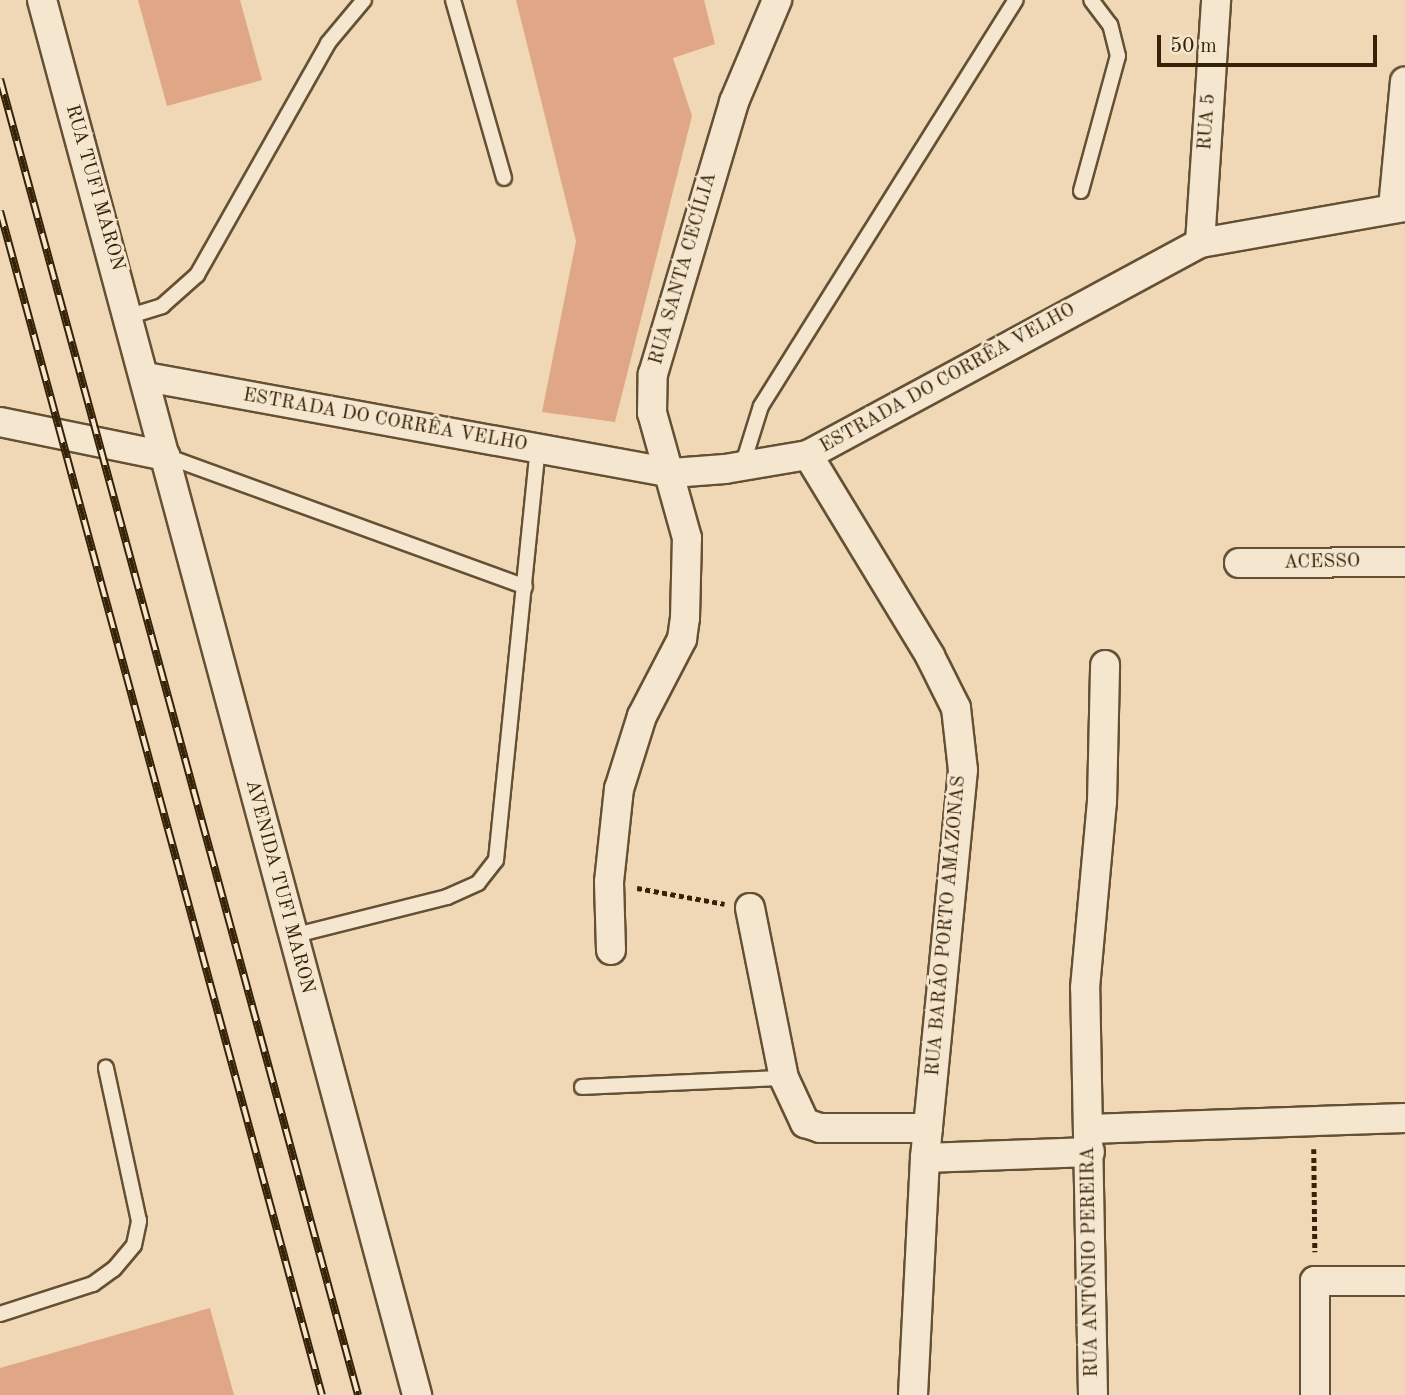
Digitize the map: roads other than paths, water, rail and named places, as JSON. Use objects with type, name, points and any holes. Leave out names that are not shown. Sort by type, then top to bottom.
[{"type":"street","name":"RUA TUFI MARON","points":[[42,0],[146,377]]},
{"type":"street","name":"RUA SANTA CECÍLIA","points":[[611,950],[609,882],[619,789],[642,716],[682,639],[685,618],[687,538],[672,473],[652,413],[653,374],[734,102],[777,0]]},
{"type":"street","name":"RUA 5","points":[[1200,243],[1216,0]]},
{"type":"street","points":[[1399,208],[1405,82]]},
{"type":"street","name":"ESTRADA DO CORRÊA VELHO","points":[[146,377],[672,473],[725,469],[808,455],[1200,243],[1399,208]]},
{"type":"street","name":"AVENIDA TUFI MARON","points":[[146,377],[292,936],[417,1395]]},
{"type":"street","points":[[0,422],[166,456]]},
{"type":"street","name":"RUA BARÃO PORTO AMAZONAS","points":[[808,455],[930,656],[956,708],[963,770],[925,1158],[913,1395]]},
{"type":"street","name":"ACESSO","points":[[1240,564],[1405,562]]},
{"type":"street","name":"RUA ANTÔNIO PEREIRA","points":[[1093,1395],[1085,988],[1102,802],[1105,665]]},
{"type":"street","points":[[750,908],[784,1078],[805,1123],[820,1128],[928,1128]]},
{"type":"street","points":[[925,1158],[1314,1121],[1405,1118]]},
{"type":"street","points":[[1315,1395],[1315,1281],[1405,1281]]},
{"type":"lane","points":[[130,316],[162,306],[197,275],[328,43],[364,0]]},
{"type":"lane","points":[[453,0],[504,178]]},
{"type":"lane","points":[[725,469],[745,457],[761,405],[1016,0]]},
{"type":"lane","points":[[1081,191],[1118,56],[1110,25],[1091,0]]},
{"type":"lane","points":[[292,936],[447,897],[478,883],[496,860],[538,448]]},
{"type":"lane","points":[[166,456],[525,587]]},
{"type":"lane","points":[[0,1314],[93,1284],[114,1269],[134,1245],[139,1221],[106,1068]]},
{"type":"lane","points":[[582,1087],[784,1078]]},
{"type":"railway","points":[[0,79],[358,1395]]},
{"type":"railway","points":[[0,211],[322,1395]]}]
